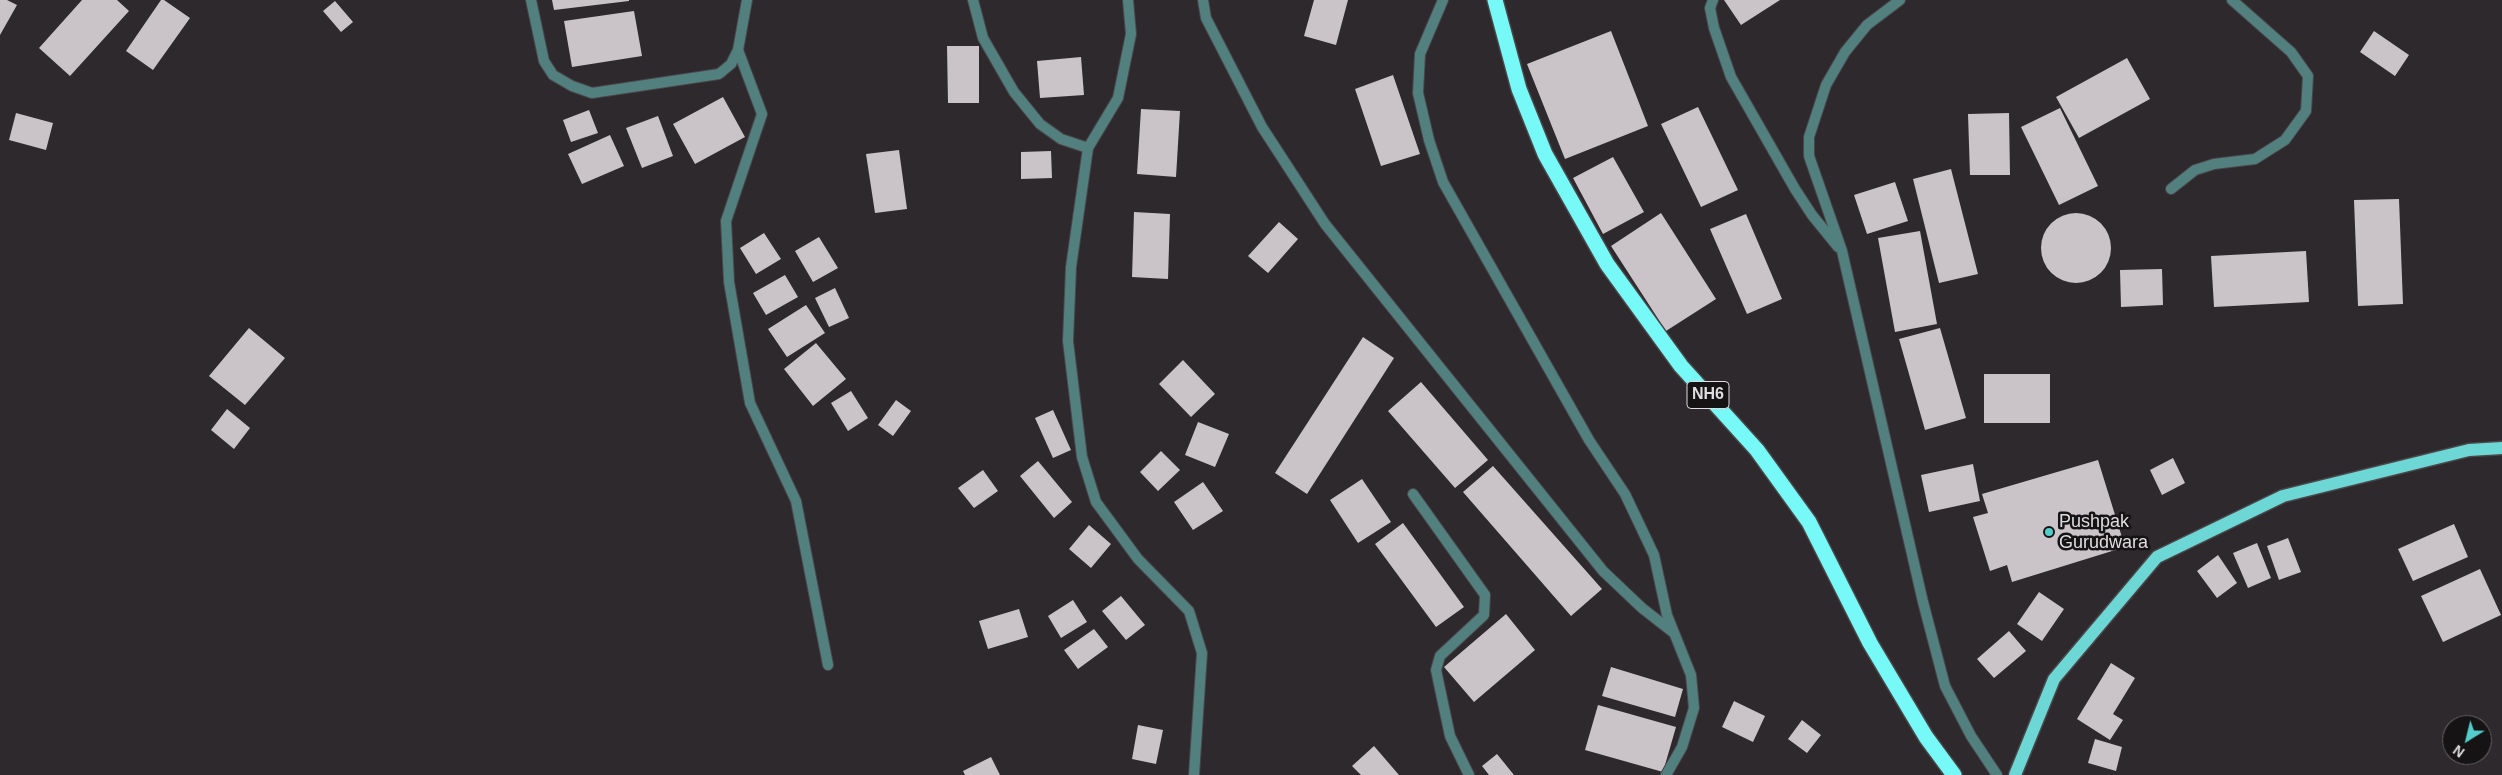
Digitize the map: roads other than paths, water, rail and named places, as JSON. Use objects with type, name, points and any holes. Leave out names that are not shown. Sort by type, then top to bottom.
[{"type":"highway","name":"NH6","points":[[1495,0],[1519,89],[1545,154],[1607,264],[1681,366],[1757,450],[1809,522],[1870,644],[1926,737],[1954,775]]},
{"type":"main road","points":[[2015,775],[2054,679],[2157,557],[2283,496],[2469,450],[2502,448]]},
{"type":"street","points":[[531,0],[544,61],[553,76],[572,86],[592,93],[719,74],[731,64],[738,50],[747,0]]},
{"type":"street","points":[[973,0],[983,38],[1014,92],[1040,124],[1061,139],[1088,148]]},
{"type":"street","points":[[1128,0],[1131,34],[1118,98],[1088,148],[1071,267],[1068,341],[1082,458],[1096,502],[1138,559],[1189,611],[1202,653],[1194,775]]},
{"type":"street","points":[[1203,0],[1206,18],[1262,127],[1325,224],[1604,571],[1642,608],[1674,633]]},
{"type":"street","points":[[1443,0],[1420,54],[1418,93],[1429,140],[1443,182],[1588,440],[1625,494],[1654,555],[1667,615],[1691,675],[1694,708],[1682,747],[1666,775]]},
{"type":"street","points":[[1713,0],[1710,8],[1714,28],[1731,77],[1795,189],[1812,215],[1842,251]]},
{"type":"street","points":[[1900,0],[1867,25],[1845,52],[1826,85],[1809,138],[1810,156],[1842,251],[1923,602],[1945,686],[1971,736],[1997,775]]},
{"type":"street","points":[[2171,189],[2194,170],[2214,164],[2255,159],[2285,140],[2306,111],[2308,76],[2292,52],[2232,0]]},
{"type":"street","points":[[738,50],[762,114],[726,221],[729,282],[750,403],[796,501],[828,666]]},
{"type":"street","points":[[1413,494],[1486,595],[1484,615],[1440,656],[1436,670],[1450,736],[1469,775]]},
{"type":"place","name":"Pushpak Gurudwara","points":[[2049,532]]}]
